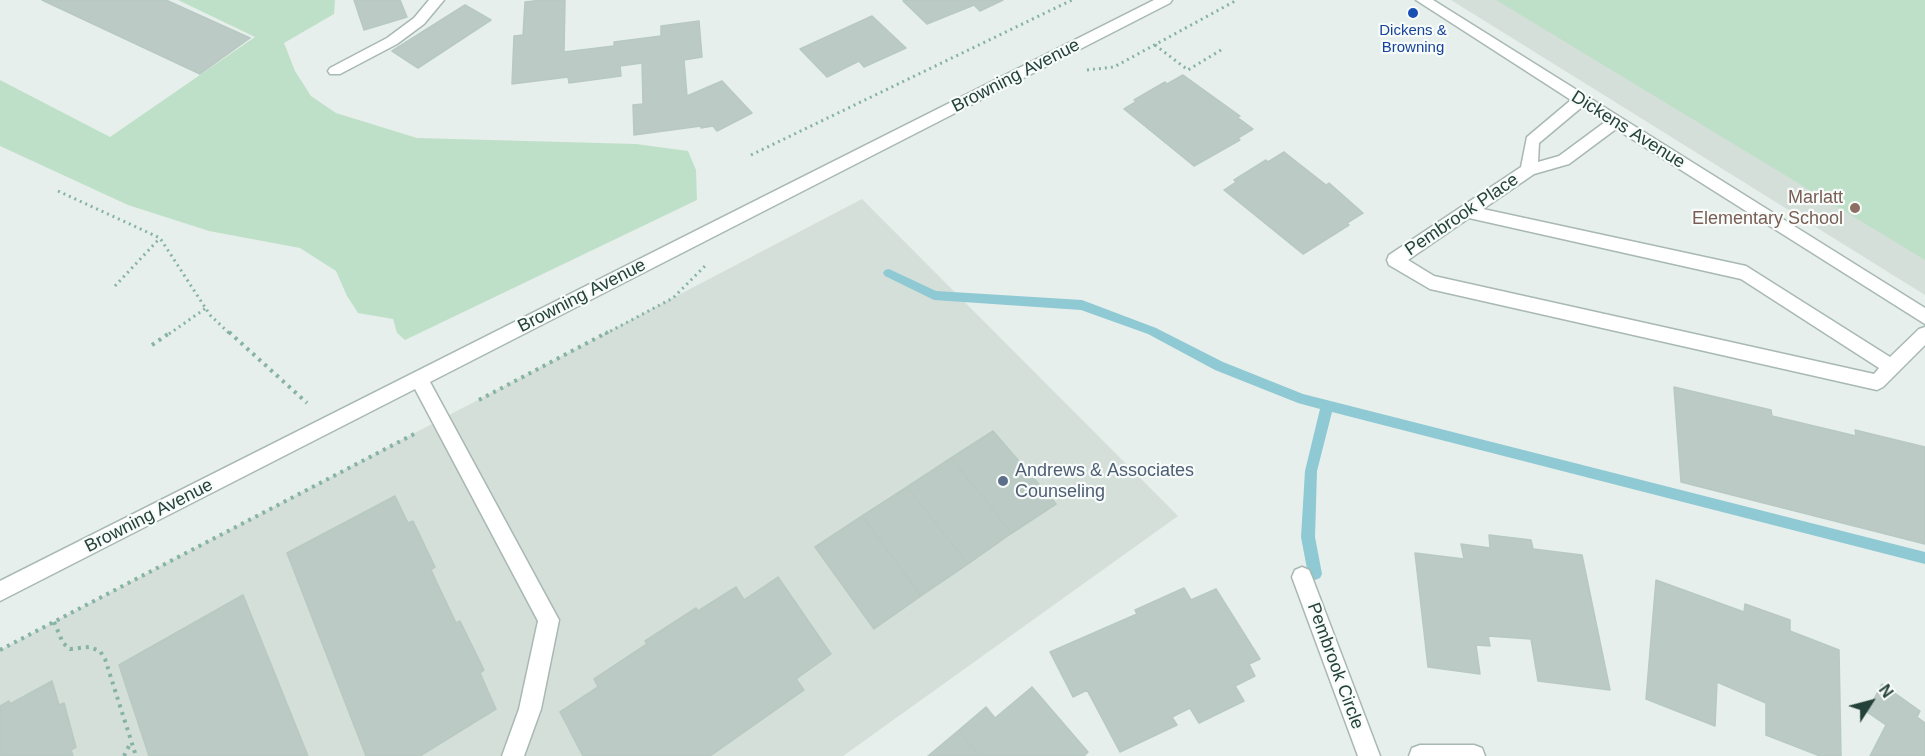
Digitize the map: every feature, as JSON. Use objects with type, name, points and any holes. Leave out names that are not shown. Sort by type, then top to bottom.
[{"type":"street","points":[[335,71],[392,41],[419,21],[437,0]]},
{"type":"street","name":"Browning Avenue","points":[[0,591],[1165,0]]},
{"type":"street","name":"Dickens Avenue","points":[[1423,0],[1925,317]]},
{"type":"street","name":"Pembrook Place","points":[[1529,170],[1532,141],[1581,100]]},
{"type":"street","name":"Pembrook Place","points":[[1616,122],[1564,160],[1529,170],[1395,260],[1430,282],[1876,382],[1891,368]]},
{"type":"street","points":[[1467,212],[1746,273],[1891,368],[1925,334]]},
{"type":"street","points":[[419,379],[549,620],[531,708],[513,756]]},
{"type":"street","name":"Pembrook Circle","points":[[1302,577],[1368,756]]},
{"type":"street","points":[[1420,756],[1474,756]]},
{"type":"path","points":[[751,155],[1072,0]]},
{"type":"path","points":[[1083,70],[1114,67],[1237,0]]},
{"type":"path","points":[[1155,45],[1188,70],[1221,50]]},
{"type":"path","points":[[58,191],[160,238],[210,315],[330,423]]},
{"type":"path","points":[[115,286],[160,238]]},
{"type":"path","points":[[479,400],[672,298],[712,260]]},
{"type":"path","points":[[152,345],[206,308]]},
{"type":"path","points":[[0,650],[419,431]]},
{"type":"path","points":[[54,622],[63,643],[70,649],[89,647],[100,651],[105,659],[136,756]]},
{"type":"path","points":[[124,756],[132,741]]},
{"type":"shaded area","name":"Marlatt Elementary School","points":[[1451,0],[1925,0],[1925,295],[1644,120]]},
{"type":"shaded area","points":[[862,199],[1178,516],[843,756],[0,756],[0,650]]},
{"type":"green space","points":[[178,0],[335,0],[334,14],[284,43],[295,71],[311,96],[336,113],[417,138],[636,144],[688,151],[696,170],[697,200],[405,340],[397,333],[393,319],[358,313],[347,296],[336,271],[300,248],[209,231],[128,205],[0,146],[0,80],[110,137],[255,37]]},
{"type":"green space","name":"Marlatt Elementary School","points":[[1496,0],[1925,0],[1925,260]]},
{"type":"building","points":[[42,0],[166,0],[250,38],[200,74]]},
{"type":"building","points":[[354,0],[400,0],[407,17],[364,30]]},
{"type":"building","points":[[565,0],[564,52],[614,46],[614,42],[661,36],[661,26],[699,21],[702,57],[684,60],[687,96],[722,81],[752,113],[717,131],[713,126],[701,128],[701,126],[634,135],[633,105],[643,104],[642,63],[620,66],[621,76],[569,83],[568,77],[512,84],[514,36],[523,35],[525,2]]},
{"type":"building","points":[[1003,0],[980,11],[974,5],[927,24],[903,1]]},
{"type":"building","points":[[465,5],[491,20],[418,68],[392,51]]},
{"type":"building","points":[[872,16],[906,48],[864,67],[859,61],[827,77],[800,49]]},
{"type":"building","points":[[1183,75],[1240,116],[1237,117],[1253,129],[1238,138],[1240,140],[1194,166],[1124,109],[1137,101],[1134,100],[1165,82],[1167,84]]},
{"type":"building","points":[[1284,152],[1326,185],[1329,183],[1363,213],[1347,223],[1349,225],[1303,254],[1224,190],[1236,182],[1234,180],[1266,160],[1268,162]]},
{"type":"building","points":[[1674,387],[1771,410],[1772,416],[1856,436],[1855,430],[1925,447],[1925,544],[1681,482]]},
{"type":"building","name":"Andrews & Associates Counseling","points":[[993,431],[1056,504],[1012,533],[951,458]]},
{"type":"building","points":[[951,458],[1012,533],[968,564],[907,487]]},
{"type":"building","points":[[907,487],[968,564],[921,596],[862,516]]},
{"type":"building","points":[[395,496],[408,523],[413,521],[435,567],[431,570],[456,623],[460,621],[484,670],[480,673],[496,709],[420,756],[366,756],[287,553]]},
{"type":"building","points":[[862,516],[921,596],[874,629],[815,547]]},
{"type":"building","points":[[1489,535],[1531,540],[1533,549],[1582,555],[1610,690],[1538,681],[1531,639],[1488,636],[1490,646],[1476,645],[1480,674],[1428,667],[1415,553],[1464,559],[1461,544],[1490,548]]},
{"type":"building","points":[[778,577],[831,654],[796,679],[804,690],[710,756],[583,756],[560,712],[598,687],[594,679],[647,644],[645,641],[696,608],[698,611],[736,587],[744,600]]},
{"type":"building","points":[[1656,580],[1744,612],[1745,604],[1790,620],[1790,631],[1839,650],[1841,756],[1820,756],[1766,735],[1766,703],[1717,682],[1715,726],[1646,699]]},
{"type":"building","points":[[1184,588],[1191,600],[1216,589],[1260,659],[1249,664],[1255,676],[1235,686],[1244,701],[1199,723],[1190,708],[1172,717],[1177,725],[1120,752],[1087,690],[1073,697],[1050,652],[1137,614],[1135,610]]},
{"type":"building","points":[[243,595],[308,756],[149,756],[119,665]]},
{"type":"building","points":[[52,681],[59,705],[64,703],[76,747],[71,750],[73,756],[0,756],[0,706],[9,701],[10,704]]},
{"type":"building","points":[[1882,684],[1920,711],[1917,717],[1925,723],[1925,756],[1870,756],[1886,725],[1867,712]]},
{"type":"building","points":[[1032,687],[1088,752],[1084,756],[979,756],[959,730],[986,707],[995,718]]},
{"type":"building","points":[[959,730],[979,756],[928,756]]},
{"type":"waterway","points":[[889,273],[934,295],[1082,305],[1152,331],[1219,366],[1302,399],[1925,558]]},
{"type":"waterway","points":[[1315,574],[1308,537],[1311,471],[1327,406]]},
{"type":"place","name":"Dickens & Browning","points":[[1413,13]]},
{"type":"place","name":"Marlatt Elementary School","points":[[1855,208]]},
{"type":"place","name":"Andrews & Associates Counseling","points":[[1003,481]]}]
